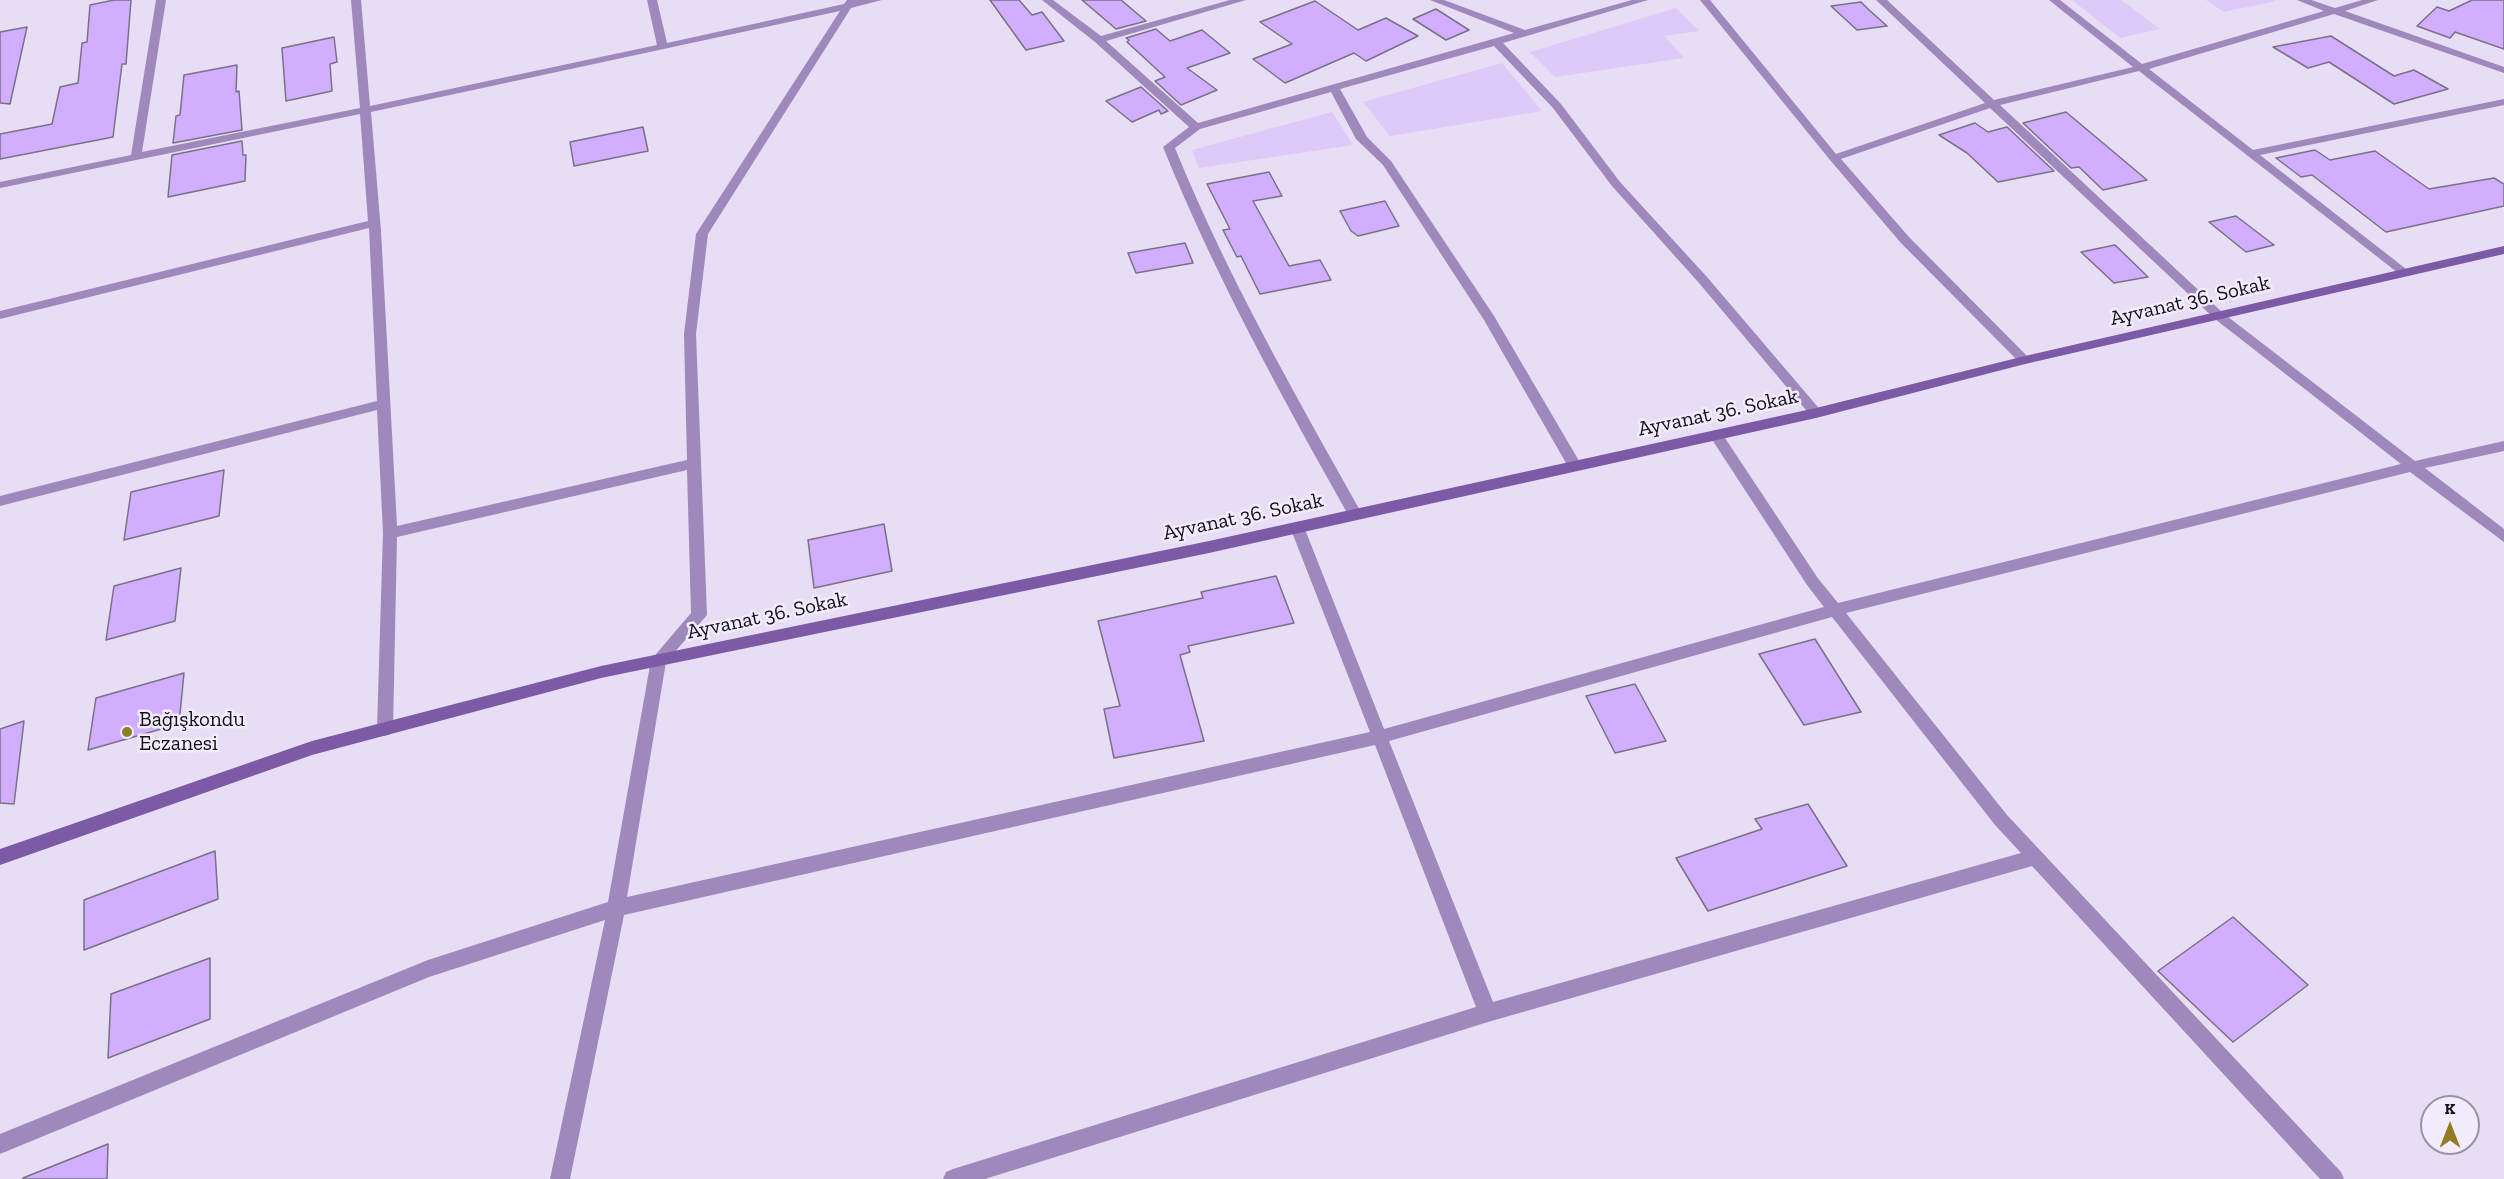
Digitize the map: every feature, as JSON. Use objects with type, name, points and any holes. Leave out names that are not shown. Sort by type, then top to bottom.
[{"type":"street","points":[[136,158],[161,0]]},
{"type":"street","points":[[356,0],[374,223],[390,533],[385,729]]},
{"type":"street","points":[[652,0],[662,45]]},
{"type":"street","points":[[0,185],[472,88],[876,0]]},
{"type":"street","points":[[1047,0],[1099,40],[1196,127]]},
{"type":"street","points":[[1099,40],[1241,0]]},
{"type":"street","points":[[1435,0],[1522,33]]},
{"type":"street","points":[[1355,514],[1247,323],[1191,204],[1169,147],[1196,127],[1335,90],[1494,41],[1643,0]]},
{"type":"street","points":[[1705,0],[1834,158],[1905,240],[2025,360]]},
{"type":"street","points":[[1881,0],[2219,316],[2504,537]]},
{"type":"street","points":[[2054,0],[2402,272]]},
{"type":"street","points":[[2302,0],[2504,70]]},
{"type":"street","points":[[1834,158],[1991,104],[2140,68],[2373,0]]},
{"type":"street","points":[[560,1179],[616,908],[658,660],[699,615],[690,334],[702,234],[851,4]]},
{"type":"street","points":[[1494,41],[1557,106],[1616,184],[1703,280],[1816,413]]},
{"type":"street","points":[[1335,90],[1362,140],[1387,163],[1490,319],[1575,466]]},
{"type":"street","points":[[2251,154],[2504,102]]},
{"type":"street","points":[[0,315],[374,223]]},
{"type":"street","name":"Ayvanat 36. Sokak","points":[[0,857],[312,748],[601,672],[1297,527],[1816,413],[2025,360],[2504,250]]},
{"type":"street","points":[[0,501],[384,404]]},
{"type":"street","points":[[1716,435],[1812,581],[2001,820],[2334,1179]]},
{"type":"street","points":[[0,1144],[428,969],[616,908],[1380,737],[1836,610],[2413,466],[2504,446]]},
{"type":"street","points":[[390,533],[694,462]]},
{"type":"street","points":[[1297,527],[1488,1013]]},
{"type":"street","points":[[952,1179],[1488,1013],[2036,857]]},
{"type":"shaded area","points":[[2072,0],[2121,0],[2160,29],[2120,38]]},
{"type":"shaded area","points":[[2206,0],[2273,0],[2276,1],[2224,12]]},
{"type":"shaded area","points":[[1676,8],[1699,31],[1664,36],[1684,58],[1555,77],[1530,52]]},
{"type":"shaded area","points":[[1502,63],[1542,111],[1390,136],[1363,102]]},
{"type":"shaded area","points":[[1332,112],[1353,145],[1199,168],[1192,150]]},
{"type":"building","points":[[114,0],[131,0],[126,64],[122,64],[113,137],[0,159],[0,134],[52,124],[60,87],[78,83],[82,43],[87,42],[90,5]]},
{"type":"building","points":[[990,0],[1019,0],[1032,15],[1042,12],[1064,41],[1026,50]]},
{"type":"building","points":[[1082,0],[1121,0],[1146,21],[1116,29]]},
{"type":"building","points":[[2472,0],[2504,0],[2504,49],[2455,32],[2450,38],[2417,26],[2437,7],[2449,11]]},
{"type":"building","points":[[1315,1],[1358,30],[1386,18],[1418,36],[1366,61],[1354,53],[1285,83],[1253,59],[1292,44],[1260,22]]},
{"type":"building","points":[[1861,2],[1887,26],[1857,30],[1831,6]]},
{"type":"building","points":[[1436,9],[1469,30],[1446,40],[1413,19]]},
{"type":"building","points":[[27,27],[10,104],[0,103],[0,32]]},
{"type":"building","points":[[1156,29],[1170,41],[1202,30],[1230,53],[1187,68],[1217,90],[1181,105],[1155,81],[1165,77],[1127,42],[1129,40],[1126,38]]},
{"type":"building","points":[[2331,36],[2394,76],[2414,70],[2448,89],[2394,104],[2329,62],[2308,68],[2273,47]]},
{"type":"building","points":[[334,37],[337,62],[330,64],[332,91],[286,101],[282,48]]},
{"type":"building","points":[[237,65],[236,92],[239,91],[242,130],[173,143],[176,116],[180,115],[184,75]]},
{"type":"building","points":[[1141,87],[1168,111],[1161,114],[1159,110],[1132,122],[1106,101]]},
{"type":"building","points":[[2066,112],[2147,180],[2103,190],[2079,167],[2071,168],[2023,123]]},
{"type":"building","points":[[1975,123],[1988,132],[2007,127],[2054,171],[1998,182],[1967,153],[1939,135]]},
{"type":"building","points":[[643,127],[648,151],[574,166],[570,142]]},
{"type":"building","points":[[242,141],[243,155],[246,155],[245,181],[168,197],[172,155]]},
{"type":"building","points":[[2315,150],[2330,160],[2375,151],[2429,189],[2494,178],[2504,184],[2504,206],[2386,232],[2312,175],[2301,177],[2276,158]]},
{"type":"building","points":[[1269,172],[1282,196],[1253,201],[1289,266],[1320,260],[1331,280],[1260,294],[1241,256],[1237,257],[1223,230],[1230,229],[1207,184]]},
{"type":"building","points":[[1385,201],[1399,226],[1358,236],[1351,231],[1340,211]]},
{"type":"building","points":[[2236,216],[2274,245],[2246,252],[2209,222]]},
{"type":"building","points":[[1185,243],[1193,263],[1136,273],[1128,253]]},
{"type":"building","points":[[2115,245],[2148,277],[2114,283],[2081,252]]},
{"type":"building","points":[[224,470],[219,516],[124,540],[131,492]]},
{"type":"building","points":[[884,524],[892,571],[814,588],[808,540]]},
{"type":"building","points":[[181,568],[175,621],[106,640],[114,586]]},
{"type":"building","points":[[1276,576],[1294,623],[1188,646],[1190,652],[1180,655],[1204,741],[1114,758],[1104,709],[1120,706],[1098,621],[1203,598],[1201,592]]},
{"type":"building","points":[[1815,639],[1861,712],[1804,725],[1759,654]]},
{"type":"building","points":[[184,673],[179,724],[88,750],[96,698]]},
{"type":"building","points":[[1635,684],[1666,741],[1615,753],[1586,696]]},
{"type":"building","points":[[24,721],[14,804],[0,803],[0,729]]},
{"type":"building","points":[[1808,804],[1847,866],[1708,911],[1676,858],[1762,829],[1755,819]]},
{"type":"building","points":[[215,851],[218,899],[84,950],[84,900]]},
{"type":"building","points":[[2233,917],[2308,985],[2233,1042],[2158,971]]},
{"type":"building","points":[[210,958],[210,1019],[108,1058],[111,994]]},
{"type":"building","points":[[108,1144],[107,1179],[23,1178]]},
{"type":"place","name":"Bağışkondu Eczanesi","points":[[127,732]]}]
